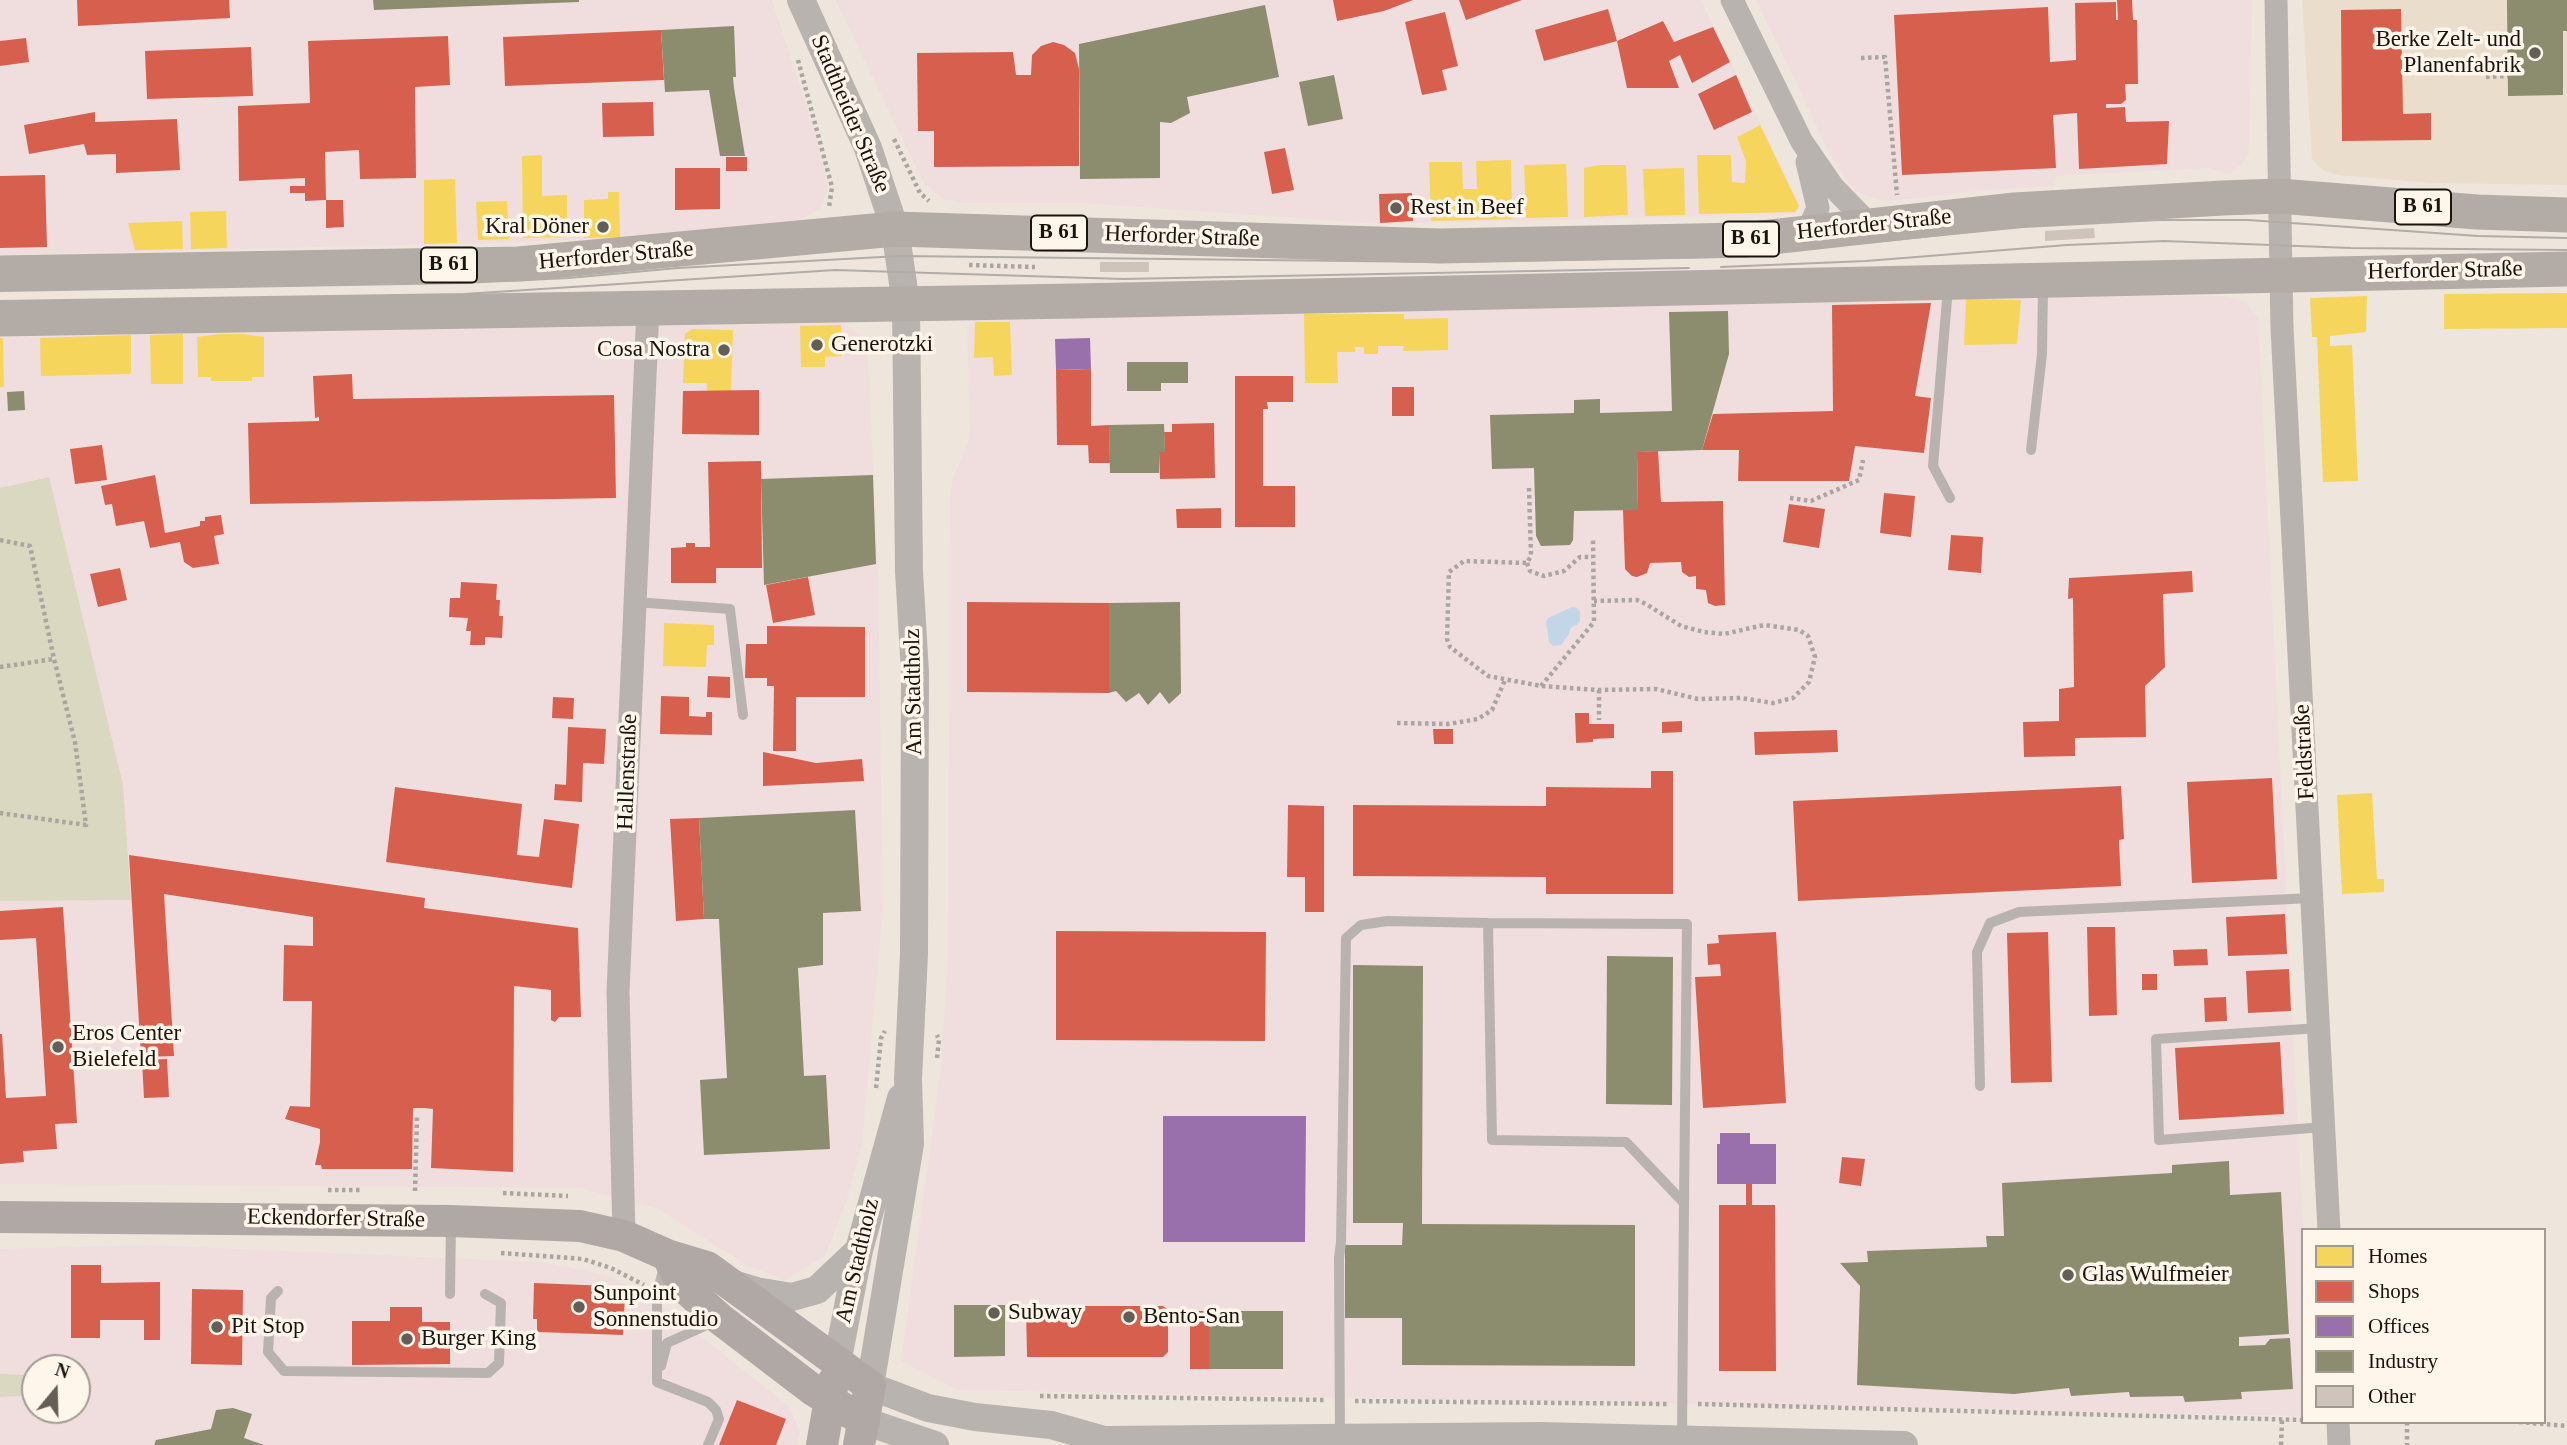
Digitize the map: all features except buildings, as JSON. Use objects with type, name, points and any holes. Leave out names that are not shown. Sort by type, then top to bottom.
[{"type":"main road","name":"Herforder Straße","points":[[0,273],[519,264],[895,229],[1440,246],[1744,240],[1808,232],[1884,216],[2279,196],[2477,212],[2567,215]]},
{"type":"main road","name":"Herforder Straße","points":[[0,319],[905,304],[2567,268]]},
{"type":"main road","name":"Eckendorfer Straße","points":[[0,1217],[317,1218],[580,1226],[624,1236],[667,1255],[707,1267],[870,1386]]},
{"type":"main road","points":[[667,1255],[683,1286],[720,1319],[830,1402],[861,1433]]},
{"type":"main road","name":"Am Stadtholz","points":[[821,1445],[836,1363]]},
{"type":"main road","name":"Am Stadtholz","points":[[861,1433],[870,1386]]},
{"type":"street","name":"Stadtheider Straße","points":[[801,0],[868,148],[895,229],[905,304]]},
{"type":"street","points":[[1732,0],[1802,142],[1833,187],[1884,216]]},
{"type":"street","points":[[2276,0],[2280,274]]},
{"type":"street","points":[[1802,142],[1818,208],[1808,232]]},
{"type":"street","name":"Feldstraße","points":[[2280,274],[2329,1228]]},
{"type":"street","name":"Am Stadtholz","points":[[870,1386],[910,1144],[908,1079],[915,954],[916,814],[905,304]]},
{"type":"street","name":"Hallenstraße","points":[[624,1236],[618,992],[648,308]]},
{"type":"street","name":"Am Stadtholz","points":[[836,1363],[859,1250],[892,1127],[908,1079]]},
{"type":"street","points":[[726,1281],[756,1291],[792,1297],[817,1290],[859,1250]]},
{"type":"street","name":"Eckendorfer Straße","points":[[870,1386],[928,1408],[1051,1425],[1094,1442],[1540,1436],[1725,1443],[1904,1445]]},
{"type":"street","points":[[2338,1424],[2339,1445]]},
{"type":"street","points":[[861,1433],[935,1445]]},
{"type":"lane","points":[[2031,450],[2042,354],[2043,279]]},
{"type":"lane","points":[[1948,281],[1933,466],[1950,498]]},
{"type":"lane","points":[[635,602],[730,610],[743,715]]},
{"type":"lane","points":[[1980,1086],[1977,952],[1990,923],[2019,912],[2313,898]]},
{"type":"lane","points":[[1340,1438],[1339,1258],[1346,937],[1361,925],[1387,921],[1687,924],[1682,1440]]},
{"type":"lane","points":[[1488,923],[1492,1140],[1626,1142],[1684,1202]]},
{"type":"lane","points":[[2319,1028],[2156,1039],[2159,1140],[2324,1127]]},
{"type":"lane","points":[[450,1294],[451,1221]]},
{"type":"lane","points":[[657,1382],[657,1293],[667,1255]]},
{"type":"lane","points":[[278,1292],[271,1298],[268,1352],[284,1371],[474,1373],[488,1373],[499,1363],[501,1303],[485,1294]]},
{"type":"lane","points":[[657,1382],[667,1343],[720,1319]]},
{"type":"lane","points":[[657,1382],[708,1402],[716,1410],[719,1419],[708,1445]]},
{"type":"path","points":[[796,52],[832,187],[832,197],[826,212]]},
{"type":"path","points":[[1861,58],[1885,57],[1884,216]]},
{"type":"path","points":[[2486,77],[2508,76]]},
{"type":"path","points":[[969,265],[1035,267]]},
{"type":"path","points":[[1790,498],[1811,501],[1859,480],[1863,460]]},
{"type":"path","points":[[1527,563],[1531,556],[1528,488]]},
{"type":"path","points":[[0,540],[30,546],[75,742],[86,825],[0,813]]},
{"type":"path","points":[[1541,686],[1594,622],[1593,540]]},
{"type":"path","points":[[1527,563],[1530,571],[1544,576],[1564,571],[1580,557],[1592,557]]},
{"type":"path","points":[[1527,563],[1464,561],[1449,572],[1447,639],[1450,647],[1488,676],[1541,686],[1656,690],[1698,699],[1741,698],[1781,702],[1793,698],[1809,682],[1815,657],[1808,636],[1799,630],[1764,625],[1724,634],[1704,632],[1681,626],[1637,600],[1594,601]]},
{"type":"path","points":[[0,667],[54,659]]},
{"type":"path","points":[[1397,723],[1448,724],[1478,719],[1492,710],[1505,680]]},
{"type":"path","points":[[1599,690],[1599,720]]},
{"type":"path","points":[[415,1191],[417,1117]]},
{"type":"path","points":[[493,1252],[583,1259],[611,1268],[657,1293]]},
{"type":"path","points":[[1037,1396],[1684,1404],[2301,1420]]},
{"type":"path","points":[[2281,1445],[2283,1420]]},
{"type":"path","points":[[2407,1424],[2407,1445]]},
{"type":"path","points":[[2543,1424],[2567,1426]]},
{"type":"shaded area","points":[[0,0],[772,0],[816,135],[828,188],[821,208],[801,220],[620,237],[523,242],[0,255]]},
{"type":"shaded area","points":[[835,0],[1701,0],[1800,206],[1796,214],[1380,224],[1082,203],[961,203],[943,199],[924,183]]},
{"type":"shaded area","points":[[1756,0],[2252,0],[2249,154],[2230,174],[2209,168],[2057,176],[2054,186],[1884,201],[1860,194],[1848,182],[1831,156]]},
{"type":"shaded area","points":[[2302,0],[2567,0],[2567,185],[2431,183],[2337,175],[2322,170],[2312,159]]},
{"type":"shaded area","points":[[1942,295],[2223,296],[2244,301],[2258,317],[2303,1228],[2301,1416],[958,1390],[901,1361],[941,1069],[948,958],[950,496],[953,477],[968,443],[970,430],[967,327],[975,320]]},
{"type":"shaded area","points":[[843,323],[862,336],[868,359],[878,567],[883,908],[862,1143],[847,1200],[825,1256],[785,1280],[748,1266],[658,1209],[580,1188],[0,1184],[0,901],[131,900],[48,477],[0,488],[0,337]]},
{"type":"shaded area","points":[[49,477],[123,785],[131,900],[0,901],[0,488]]},
{"type":"shaded area","points":[[149,1245],[542,1262],[606,1275],[650,1296],[790,1407],[800,1432],[797,1445],[0,1445],[0,1249]]},
{"type":"shaded area","points":[[0,1374],[21,1375],[21,1396],[0,1397]]},
{"type":"water","points":[[1572,607],[1580,612],[1580,621],[1571,627],[1561,645],[1553,646],[1549,642],[1546,622],[1548,618]]},
{"type":"tram line","points":[[0,291],[462,283],[900,256],[1440,262],[1723,257],[2023,227],[2159,220],[2248,220],[2478,236],[2567,238]]},
{"type":"tram line","points":[[1721,267],[1866,261],[2067,245],[2164,241],[2351,248],[2567,250]]},
{"type":"tram line","points":[[0,301],[464,294],[835,270],[1123,279],[1689,268]]},
{"type":"place","name":"Berke Zelt- und Planenfabrik","points":[[2535,53]]},
{"type":"place","name":"Rest in Beef","points":[[1396,208]]},
{"type":"place","name":"Kral Döner","points":[[603,227]]},
{"type":"place","name":"Generotzki","points":[[817,345]]},
{"type":"place","name":"Cosa Nostra","points":[[724,350]]},
{"type":"place","name":"Eros Center Bielefeld","points":[[58,1047]]},
{"type":"place","name":"Glas Wulfmeier","points":[[2068,1275]]},
{"type":"place","name":"Sunpoint Sonnenstudio","points":[[579,1307]]},
{"type":"place","name":"Subway","points":[[994,1313]]},
{"type":"place","name":"Bento-San","points":[[1129,1317]]},
{"type":"place","name":"Pit Stop","points":[[217,1327]]},
{"type":"place","name":"Burger King","points":[[407,1339]]}]
